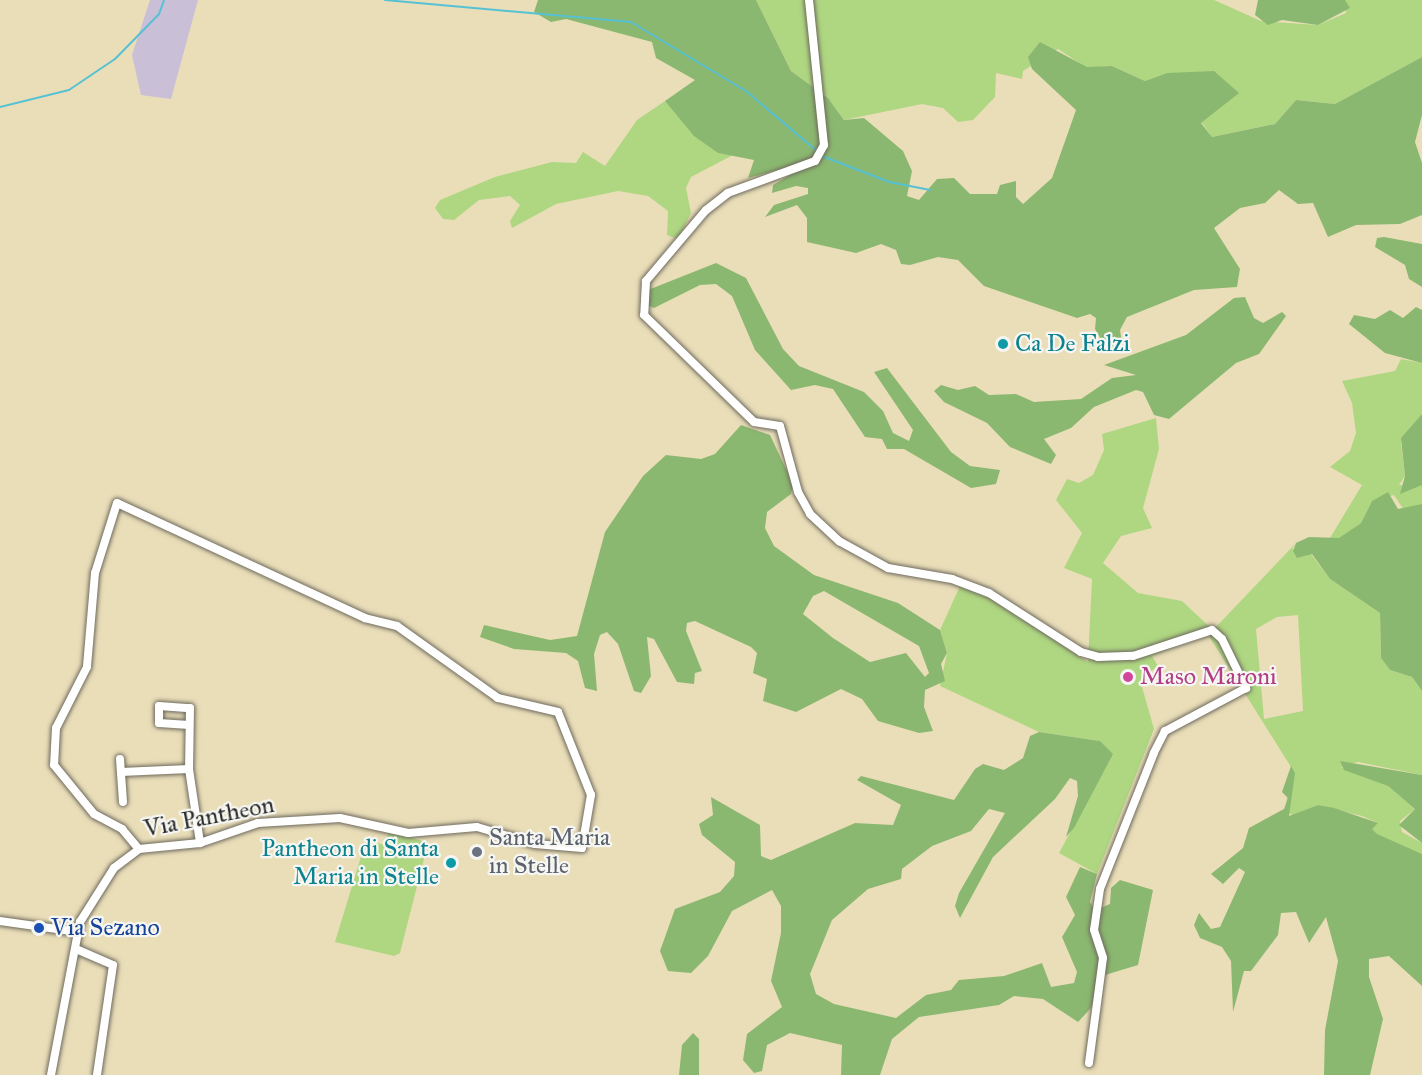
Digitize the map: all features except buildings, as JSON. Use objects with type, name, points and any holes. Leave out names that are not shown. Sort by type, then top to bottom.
[{"type":"street","points":[[809,0],[824,145],[815,161],[728,193],[706,210],[646,281],[644,315],[754,422],[780,426],[798,492],[810,514],[839,541],[888,568],[952,579],[989,593],[1081,652],[1098,657],[1133,656],[1212,630],[1222,639],[1246,688],[1165,731],[1154,753],[1100,889],[1094,930],[1103,958],[1089,1064]]},
{"type":"street","name":"Via Pantheon","points":[[51,1075],[78,932],[114,868],[139,849],[200,843],[258,824],[340,818],[408,833],[462,825],[498,834],[582,848],[591,795],[558,712],[498,698],[404,631],[117,502],[95,573],[87,667],[56,728],[54,765],[94,814],[122,828],[139,849]]},
{"type":"street","points":[[189,725],[189,769],[200,843]]},
{"type":"street","points":[[120,759],[123,802]]},
{"type":"street","points":[[121,772],[189,769]]},
{"type":"street","points":[[0,921],[78,932]]},
{"type":"street","points":[[76,949],[113,965],[97,1075]]},
{"type":"shaded area","points":[[150,0],[198,0],[171,99],[141,95],[132,55]]},
{"type":"green space","points":[[538,0],[756,0],[791,71],[828,98],[844,120],[864,118],[903,151],[912,171],[907,196],[919,200],[937,179],[954,178],[970,194],[997,194],[1000,185],[1016,181],[1016,197],[1023,204],[1052,178],[1076,110],[1032,69],[1028,57],[1040,42],[1087,67],[1112,66],[1145,81],[1167,73],[1214,71],[1239,93],[1201,123],[1212,137],[1275,124],[1296,100],[1335,104],[1422,57],[1422,115],[1415,142],[1422,163],[1422,215],[1400,224],[1356,225],[1328,237],[1313,203],[1298,204],[1279,190],[1265,203],[1240,208],[1214,228],[1240,269],[1237,287],[1194,290],[1127,317],[1120,330],[1122,344],[1106,348],[1095,329],[1096,318],[1090,314],[1077,318],[984,286],[958,260],[938,257],[910,265],[901,264],[896,250],[881,244],[856,253],[807,242],[807,218],[797,205],[765,217],[774,205],[808,194],[808,188],[796,186],[772,193],[773,185],[790,175],[792,166],[748,178],[754,160],[718,153],[694,136],[665,101],[695,80],[656,58],[652,42],[566,19],[551,22],[534,12]]},
{"type":"green space","points":[[756,0],[1214,0],[1261,21],[1318,25],[1346,13],[1345,0],[1422,0],[1422,57],[1335,104],[1296,100],[1275,124],[1212,137],[1167,73],[1145,81],[1112,66],[1087,68],[1058,49],[1023,71],[1022,79],[996,73],[995,97],[973,120],[958,122],[943,108],[922,104],[844,120],[828,98],[791,71]]},
{"type":"green space","points":[[1258,0],[1345,0],[1350,8],[1318,25],[1282,20],[1268,25],[1255,15]]},
{"type":"green space","points":[[665,101],[718,153],[733,155],[691,177],[686,188],[691,213],[678,239],[667,235],[668,211],[648,196],[618,191],[556,204],[512,228],[510,221],[520,205],[510,196],[479,200],[454,220],[443,219],[435,208],[440,200],[495,177],[552,162],[576,163],[583,152],[605,166],[637,120]]},
{"type":"green space","points":[[1384,237],[1422,244],[1422,287],[1409,279],[1405,265],[1375,247],[1377,238]]},
{"type":"green space","points":[[716,263],[746,278],[783,349],[799,366],[864,392],[883,411],[893,433],[909,441],[913,430],[874,372],[887,368],[951,452],[970,466],[1000,470],[996,484],[971,488],[904,449],[887,449],[882,439],[865,437],[833,389],[815,385],[791,390],[755,350],[732,296],[716,284],[700,285],[654,308],[640,302],[648,290]]},
{"type":"green space","points":[[1245,297],[1254,318],[1263,323],[1282,312],[1286,316],[1259,354],[1236,363],[1169,419],[1154,415],[1143,392],[1136,390],[1094,407],[1071,428],[1044,439],[1056,455],[1051,464],[1010,447],[987,423],[944,402],[934,391],[941,385],[958,390],[975,386],[989,395],[1016,394],[1034,402],[1081,399],[1112,378],[1136,375],[1104,365],[1186,335],[1234,298]]},
{"type":"green space","points":[[1416,307],[1422,310],[1422,363],[1385,353],[1349,324],[1354,315],[1375,319],[1390,310],[1403,318]]},
{"type":"green space","points":[[1401,359],[1422,363],[1422,414],[1401,442],[1405,476],[1399,485],[1422,485],[1422,504],[1404,510],[1394,495],[1372,501],[1361,523],[1339,539],[1330,538],[1362,485],[1330,467],[1350,451],[1356,433],[1352,403],[1342,381],[1395,371]]},
{"type":"green space","points":[[1422,414],[1422,485],[1400,494],[1405,476],[1401,438]]},
{"type":"green space","points":[[1156,418],[1159,449],[1143,508],[1152,528],[1121,536],[1103,563],[1138,593],[1182,601],[1213,630],[1296,543],[1292,549],[1311,554],[1330,579],[1380,613],[1381,658],[1390,670],[1412,677],[1422,691],[1422,775],[1358,762],[1341,767],[1388,786],[1415,809],[1400,821],[1402,832],[1422,843],[1422,854],[1377,835],[1371,829],[1378,823],[1362,816],[1318,805],[1293,815],[1285,812],[1291,767],[1207,633],[1152,656],[1158,666],[1140,680],[1154,729],[1097,874],[1059,853],[1105,768],[1100,741],[1039,732],[940,686],[947,653],[940,630],[960,586],[985,594],[1088,662],[1092,579],[1064,568],[1082,533],[1056,500],[1067,479],[1079,483],[1093,475],[1104,450],[1102,434]],"holes":[[[1298,615],[1303,711],[1264,719],[1256,629],[1277,617]]]},
{"type":"green space","points":[[741,425],[770,435],[793,484],[791,494],[767,512],[765,528],[774,546],[814,575],[898,603],[940,630],[947,653],[941,664],[945,681],[925,690],[924,707],[933,731],[919,733],[878,721],[862,699],[841,689],[796,712],[763,701],[767,679],[753,673],[757,653],[751,647],[695,621],[687,623],[686,631],[702,671],[695,673],[694,684],[677,682],[654,639],[647,637],[651,676],[641,693],[634,691],[618,644],[607,632],[600,635],[594,654],[597,691],[585,688],[578,661],[566,653],[514,649],[480,637],[484,625],[550,640],[577,636],[605,532],[643,476],[666,455],[701,459],[715,454]],"holes":[[[824,591],[919,646],[929,673],[925,677],[906,653],[870,662],[833,638],[803,614],[813,596]]]},
{"type":"green space","points":[[1388,492],[1398,509],[1422,504],[1422,691],[1412,677],[1390,670],[1381,658],[1380,613],[1330,579],[1312,554],[1297,558],[1293,551],[1296,543],[1309,537],[1339,538],[1361,523],[1372,501]]},
{"type":"green space","points":[[1039,732],[1100,741],[1113,754],[1074,828],[1066,837],[1078,796],[1077,781],[1070,778],[1055,799],[993,857],[960,918],[955,906],[959,893],[1005,813],[989,809],[971,831],[932,846],[902,869],[901,879],[868,889],[832,920],[810,974],[816,994],[834,1004],[896,1018],[926,995],[951,990],[959,980],[1004,976],[1042,963],[1051,987],[1074,983],[1077,972],[1062,937],[1075,915],[1066,897],[1080,867],[1097,874],[1090,902],[1095,910],[1110,904],[1111,888],[1120,880],[1153,890],[1138,965],[1105,975],[1091,1008],[1078,1022],[1043,999],[1014,996],[999,1005],[919,1017],[892,1039],[880,1075],[841,1075],[842,1045],[790,1033],[767,1045],[762,1071],[754,1073],[743,1060],[747,1034],[782,1007],[771,981],[781,933],[781,906],[772,890],[732,911],[708,956],[691,973],[668,971],[660,951],[675,909],[720,892],[734,876],[735,862],[702,835],[699,824],[713,815],[711,797],[760,825],[761,856],[771,860],[855,823],[893,825],[901,805],[857,780],[861,776],[954,800],[975,769],[983,764],[1004,770],[1023,758],[1030,736]]},
{"type":"green space","points":[[1340,761],[1422,775],[1422,843],[1399,825],[1415,809],[1388,786],[1344,770]]},
{"type":"green space","points":[[1291,766],[1295,773],[1289,816],[1318,805],[1334,808],[1378,823],[1372,829],[1377,834],[1422,854],[1422,986],[1389,956],[1369,959],[1369,977],[1383,1019],[1370,1075],[1324,1075],[1325,1030],[1338,961],[1326,917],[1309,943],[1296,912],[1281,913],[1278,935],[1251,971],[1244,971],[1233,1012],[1231,961],[1222,947],[1200,938],[1194,925],[1199,913],[1211,929],[1220,927],[1245,872],[1239,868],[1223,884],[1211,874],[1243,848],[1249,828],[1284,809],[1288,798],[1282,792]]},
{"type":"green space","points":[[389,830],[428,843],[400,953],[394,956],[335,942],[366,840],[385,845]]},
{"type":"green space","points":[[693,1033],[699,1039],[699,1075],[679,1075],[682,1045]]},
{"type":"waterway","points":[[0,107],[69,90],[115,59],[159,14],[164,0]]},
{"type":"waterway","points":[[385,0],[631,22],[746,91],[818,152]]},
{"type":"waterway","points":[[822,156],[889,182],[930,190]]},
{"type":"place","name":"Ca De Falzi","points":[[1003,344]]},
{"type":"place","name":"Maso Maroni","points":[[1128,677]]},
{"type":"place","name":"Santa Maria in Stelle","points":[[477,852]]},
{"type":"place","name":"Pantheon di Santa Maria in Stelle","points":[[451,863]]},
{"type":"place","name":"Via Sezano","points":[[39,928]]}]
